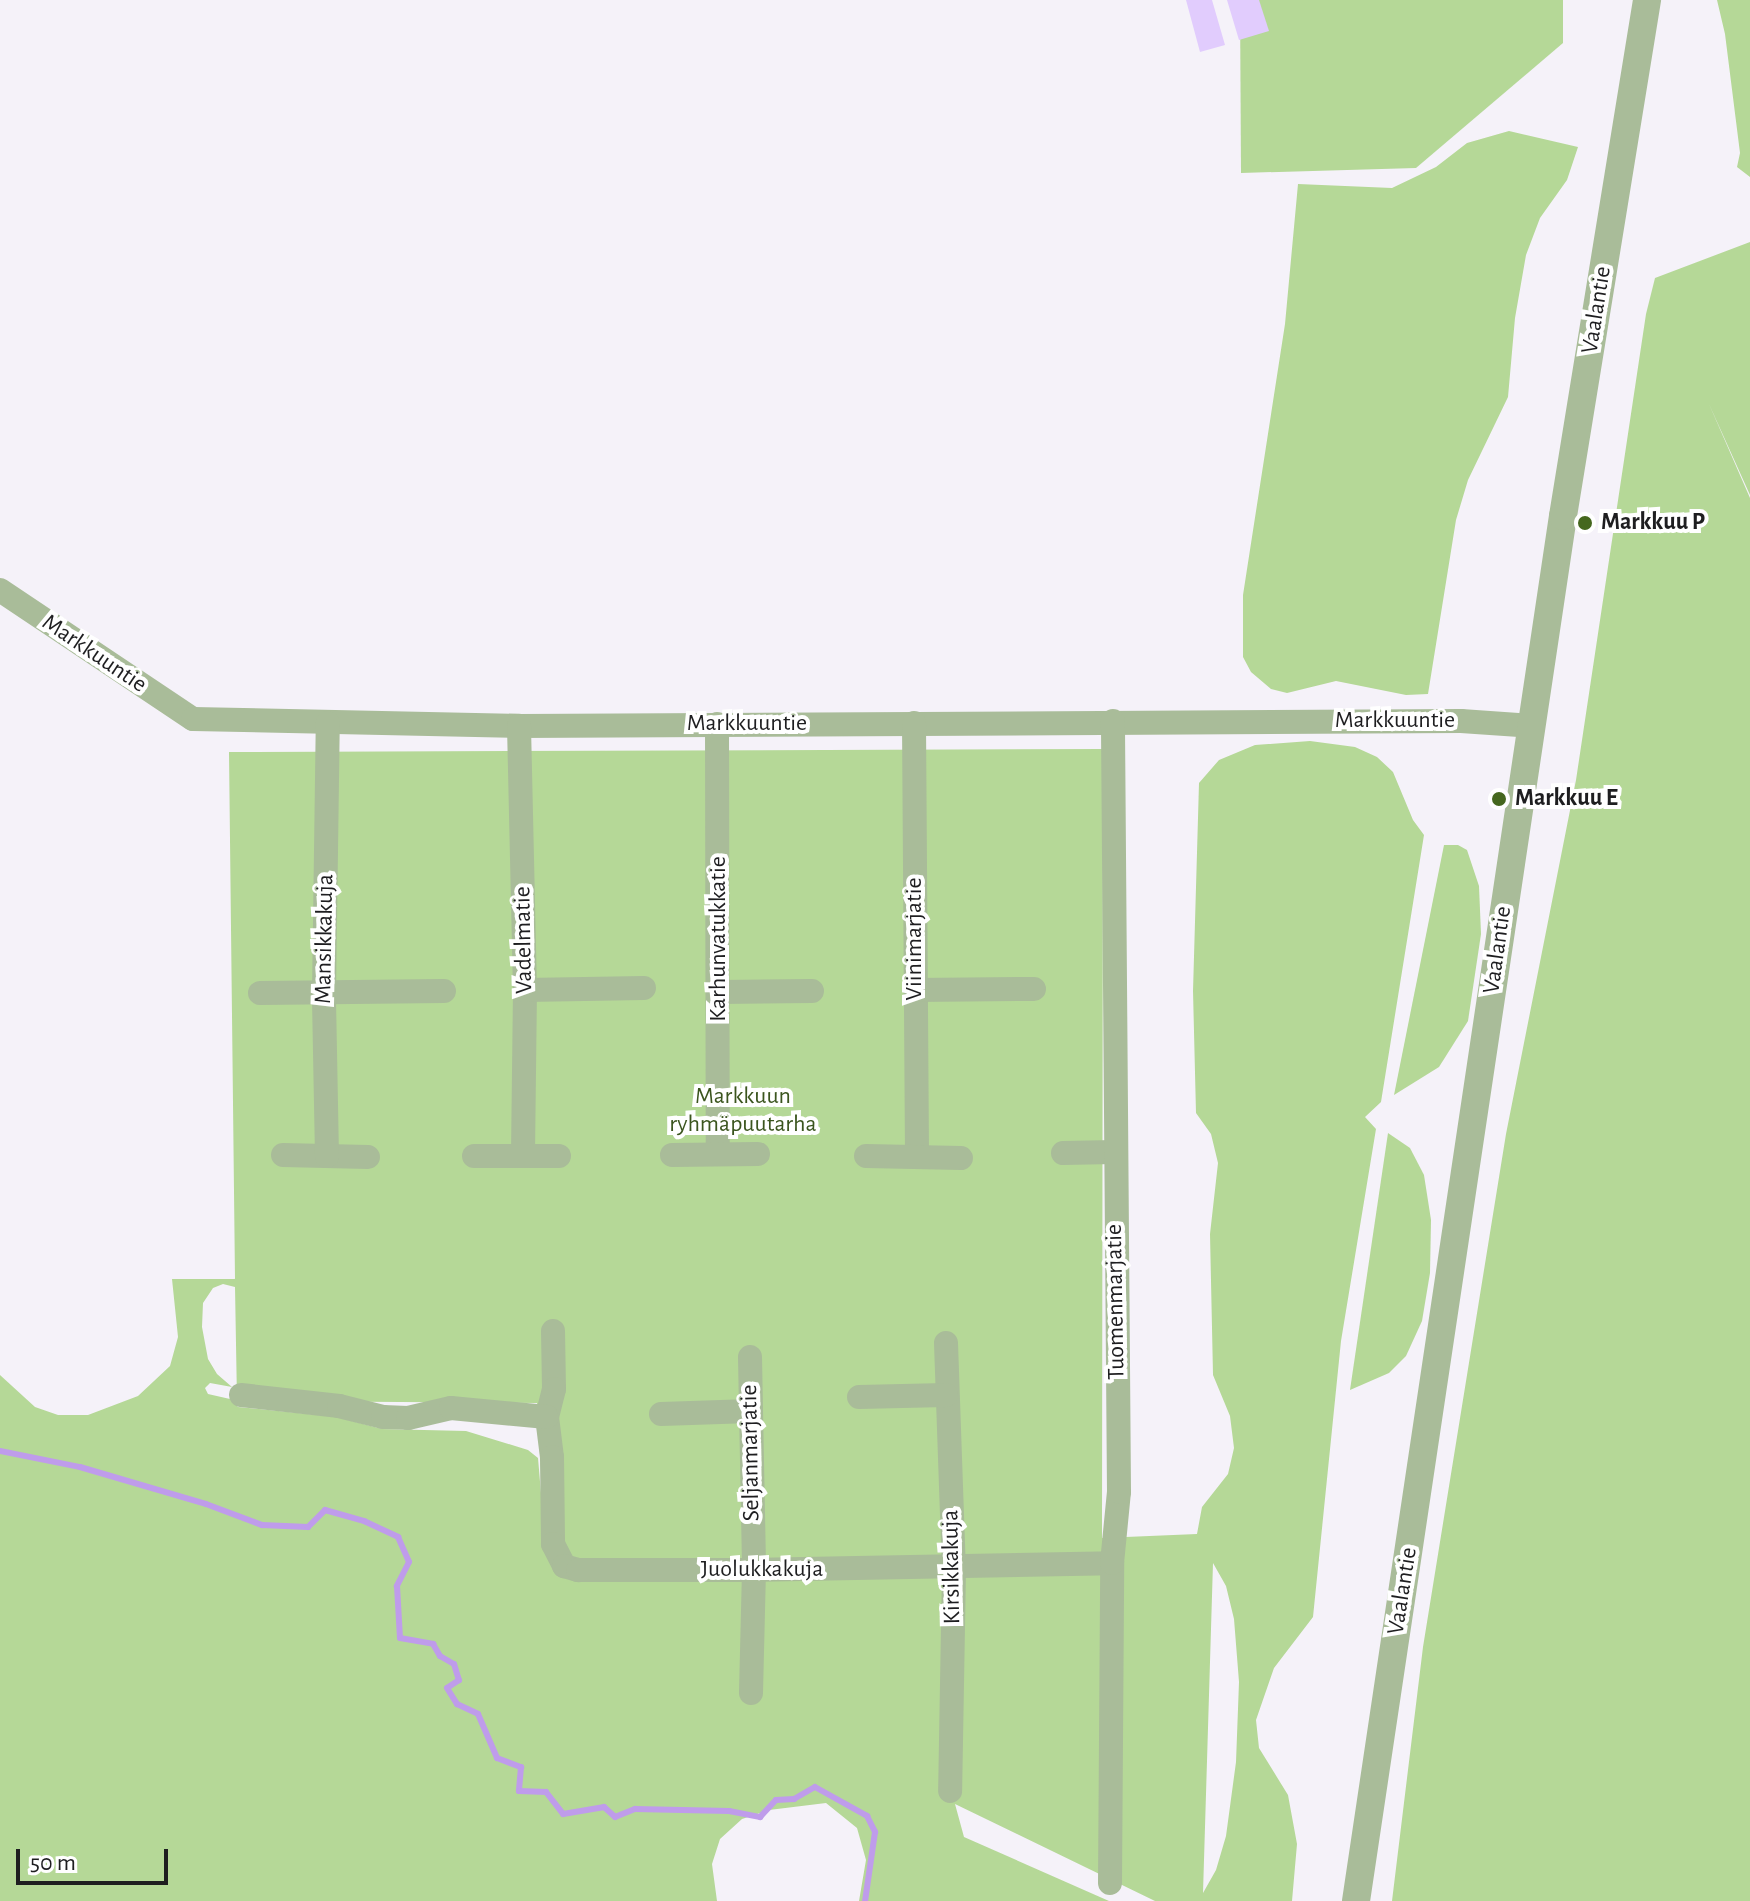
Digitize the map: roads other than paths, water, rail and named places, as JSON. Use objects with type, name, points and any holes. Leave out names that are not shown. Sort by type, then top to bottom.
[{"type":"street","name":"Vaalantie","points":[[1356,1901],[1533,726],[1647,0]]},
{"type":"street","name":"Markkuuntie","points":[[0,590],[193,719],[519,726],[1461,721],[1533,726]]},
{"type":"street","name":"Tuomenmarjatie","points":[[1110,1883],[1112,1563],[1119,1492],[1113,721]]},
{"type":"street","name":"Mansikkakuja","points":[[327,1156],[324,994],[328,723]]},
{"type":"street","name":"Viinimarjatie","points":[[914,723],[917,1154]]},
{"type":"street","name":"Karhunvatukkatie","points":[[717,724],[718,1154]]},
{"type":"street","name":"Vadelmatie","points":[[519,726],[525,990],[523,1153]]},
{"type":"street","points":[[525,990],[644,988]]},
{"type":"street","points":[[915,990],[1034,989]]},
{"type":"street","points":[[260,993],[444,991]]},
{"type":"street","points":[[720,992],[812,991]]},
{"type":"street","points":[[1063,1153],[1114,1152]]},
{"type":"street","points":[[474,1156],[523,1153],[559,1156]]},
{"type":"street","points":[[672,1155],[758,1154]]},
{"type":"street","points":[[866,1156],[917,1154],[961,1158]]},
{"type":"street","points":[[283,1155],[368,1157]]},
{"type":"street","name":"Juolukkakuja","points":[[553,1331],[554,1389],[547,1417],[552,1457],[553,1544],[564,1566],[578,1570],[954,1569],[1112,1563]]},
{"type":"street","name":"Kirsikkakuja","points":[[946,1343],[954,1569],[950,1791]]},
{"type":"street","name":"Seljanmarjatie","points":[[750,1357],[754,1570],[751,1693]]},
{"type":"street","points":[[241,1395],[339,1406],[383,1417],[408,1418],[451,1408],[547,1417]]},
{"type":"street","points":[[859,1397],[946,1395]]},
{"type":"street","points":[[661,1414],[751,1411]]},
{"type":"waterway","points":[[0,1451],[80,1467],[206,1504],[262,1525],[308,1527],[325,1510],[364,1521],[398,1537],[409,1562],[397,1586],[400,1638],[433,1644],[440,1656],[454,1664],[459,1680],[447,1688],[457,1704],[478,1714],[497,1758],[521,1767],[519,1791],[546,1792],[563,1814],[604,1807],[615,1817],[635,1809],[729,1811],[760,1817],[776,1800],[794,1799],[815,1787],[867,1816],[875,1832],[865,1901]]},
{"type":"place","name":"Markkuu P","points":[[1585,523]]},
{"type":"place","name":"Markkuu E","points":[[1499,799]]},
{"type":"park label","name":"Markkuun ryhmäpuutarha","points":[[743,1111]]}]
